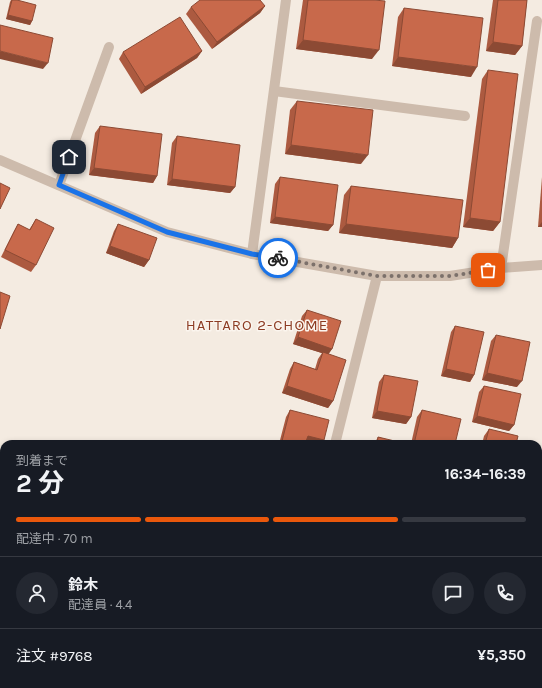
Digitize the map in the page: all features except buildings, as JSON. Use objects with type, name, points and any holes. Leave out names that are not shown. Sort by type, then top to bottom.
[{"type":"street","points":[[252,254],[286,0]]},
{"type":"street","points":[[501,268],[537,21]]},
{"type":"street","points":[[59,185],[109,47]]},
{"type":"street","points":[[274,91],[465,116]]},
{"type":"street","points":[[0,160],[167,232],[252,254],[377,276],[450,276],[501,268],[542,265]]},
{"type":"street","points":[[336,440],[377,276]]},
{"type":"way so far","points":[[278,258],[377,276],[450,276],[488,270]]},
{"type":"district","name":"HATTARO 2-CHOME","points":[[257,325]]},
{"type":"route","points":[[69,157],[59,185],[167,232],[252,254],[278,258]]}]
